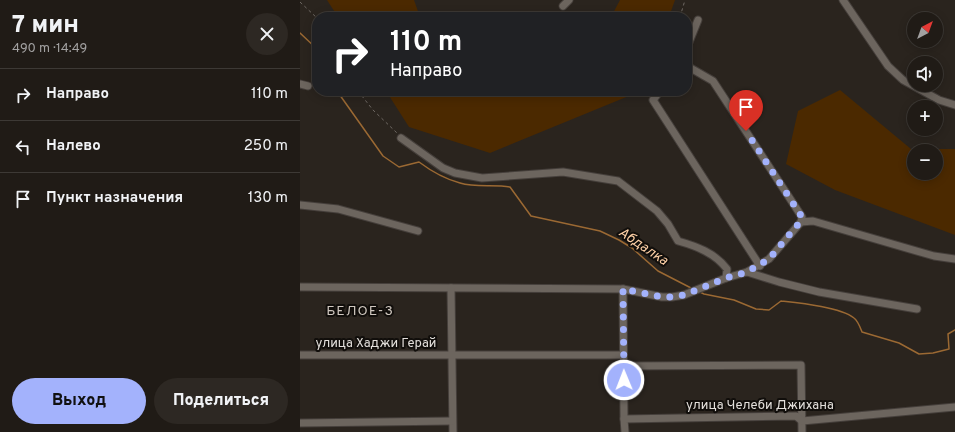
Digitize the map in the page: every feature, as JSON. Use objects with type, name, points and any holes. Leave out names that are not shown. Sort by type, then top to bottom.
[{"type":"street","points":[[563,6],[569,0]]},
{"type":"street","points":[[843,0],[888,66],[903,80],[938,100],[955,105]]},
{"type":"street","points":[[692,35],[698,20]]},
{"type":"street","points":[[300,287],[623,289],[662,297],[672,297],[684,295],[760,266],[769,259],[800,222],[802,217],[713,82],[692,69]]},
{"type":"street","points":[[300,84],[308,86]]},
{"type":"street","points":[[656,96],[653,100],[760,266]]},
{"type":"street","points":[[401,138],[443,168],[454,173],[482,178],[563,172],[618,181],[656,211],[668,224],[678,241],[700,248],[722,263],[727,269],[726,278]]},
{"type":"street","points":[[300,205],[338,209],[418,231]]},
{"type":"street","points":[[800,222],[813,221],[934,256],[955,259]]},
{"type":"street","points":[[747,272],[820,292],[917,309]]},
{"type":"street","points":[[450,288],[452,432]]},
{"type":"street","points":[[623,289],[625,432]]},
{"type":"street","name":"улица Хаджи Герай","points":[[300,355],[623,355]]},
{"type":"street","points":[[623,366],[801,365],[802,432]]},
{"type":"street","name":"улица Челеби Джихана","points":[[624,419],[796,416],[802,421],[955,407]]},
{"type":"street","points":[[300,423],[452,421]]},
{"type":"path","points":[[681,12],[685,0]]},
{"type":"path","points":[[300,2],[312,13]]},
{"type":"path","points":[[362,96],[373,110],[401,138]]},
{"type":"shaded area","points":[[327,0],[414,0],[418,12],[335,12]]},
{"type":"shaded area","points":[[620,0],[675,0],[671,12],[614,12]]},
{"type":"shaded area","points":[[840,90],[907,146],[907,180],[943,180],[943,149],[955,149],[955,235],[835,190],[786,164],[798,111]]},
{"type":"shaded area","points":[[389,96],[629,96],[490,153],[409,127]]},
{"type":"waterway","name":"Абдалка","points":[[300,33],[312,44]]},
{"type":"waterway","name":"Абдалка","points":[[341,96],[383,156],[399,167],[419,162],[428,169],[460,183],[510,187],[531,216],[600,231],[632,248],[658,271],[693,289]]},
{"type":"waterway","name":"Абдалка","points":[[700,292],[734,300],[756,309],[769,310],[781,301],[829,308],[848,314],[855,319],[862,332],[899,343],[919,354],[933,353],[949,349],[948,334],[955,330]]},
{"type":"district","name":"БЕЛОЕ-3","points":[[360,311]]},
{"type":"route","points":[[624,380],[623,289],[662,297],[672,297],[684,295],[726,278],[747,272],[760,266],[769,259],[800,222],[802,217],[746,131]]}]
